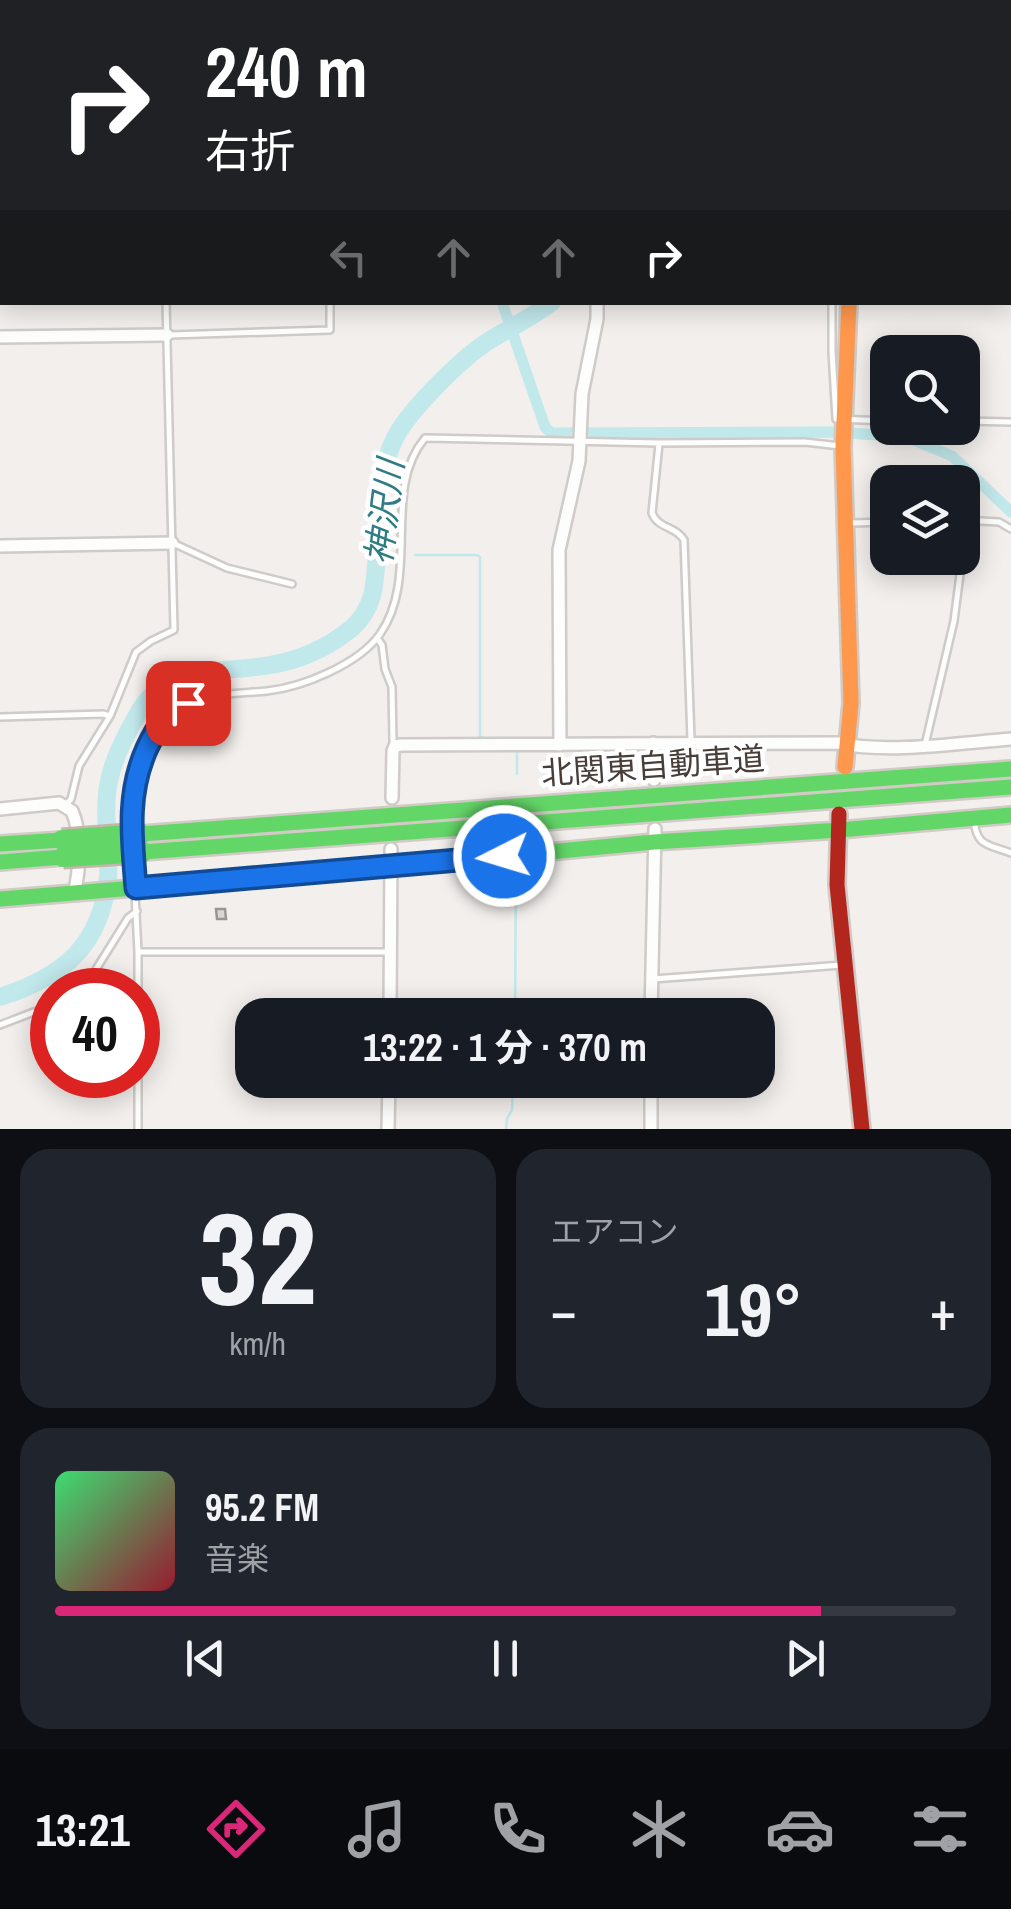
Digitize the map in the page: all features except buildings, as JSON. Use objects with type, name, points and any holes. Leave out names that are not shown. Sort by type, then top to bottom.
[{"type":"main road","points":[[846,756],[851,703],[844,433],[850,305]]},
{"type":"main road","name":"北関東自動車道","points":[[142,843],[1011,769]]},
{"type":"main road","name":"北関東自動車道","points":[[0,844],[62,848],[1011,788]]},
{"type":"main road","points":[[0,898],[131,889],[391,858],[654,836],[840,822],[1011,815]]},
{"type":"main road","points":[[840,822],[837,885],[862,1129]]},
{"type":"main road","name":"北関東自動車道","points":[[0,862],[62,848]]},
{"type":"street","points":[[560,745],[560,550],[578,469],[584,382],[597,305]]},
{"type":"street","points":[[0,338],[167,335]]},
{"type":"street","points":[[0,546],[172,543]]},
{"type":"street","points":[[392,798],[395,746],[838,743],[846,756],[855,747],[1011,739]]},
{"type":"street","points":[[653,743],[654,780]]},
{"type":"street","points":[[0,809],[58,804],[72,811],[82,893]]},
{"type":"street","points":[[652,998],[654,836]]},
{"type":"street","points":[[390,998],[391,858]]},
{"type":"street","points":[[388,1129],[389,1098]]},
{"type":"street","points":[[651,1098],[651,1129]]},
{"type":"lane","points":[[65,806],[71,799],[79,766],[110,716],[136,652],[174,630],[166,305]]},
{"type":"lane","points":[[167,335],[330,330],[330,305]]},
{"type":"lane","points":[[832,305],[836,419],[844,433]]},
{"type":"lane","points":[[980,421],[1011,422]]},
{"type":"lane","points":[[138,1129],[138,952],[137,911],[131,889],[131,822],[140,762],[163,720],[180,706],[201,699],[288,688],[349,660],[378,638],[394,609],[398,591],[408,463],[424,438],[579,436],[659,443],[805,442],[870,425]]},
{"type":"lane","points":[[659,443],[652,513],[658,523],[679,533],[684,540],[691,743]]},
{"type":"lane","points":[[980,521],[999,522],[1011,529]]},
{"type":"lane","points":[[845,524],[870,523]]},
{"type":"lane","points":[[172,543],[240,573],[292,584]]},
{"type":"lane","points":[[925,746],[954,622],[959,575]]},
{"type":"lane","points":[[378,638],[392,686],[395,746]]},
{"type":"lane","points":[[0,717],[110,716]]},
{"type":"lane","points":[[973,818],[978,840],[1011,853]]},
{"type":"lane","points":[[97,968],[128,918],[137,911]]},
{"type":"lane","points":[[138,952],[390,952]]},
{"type":"lane","points":[[652,980],[845,965]]},
{"type":"lane","points":[[0,1025],[30,1013]]},
{"type":"waterway","points":[[503,305],[545,427],[551,433],[834,432],[906,437],[952,456],[1011,512]]},
{"type":"waterway","name":"神沢川","points":[[0,997],[60,968],[75,955],[97,922],[108,877],[109,783],[124,740],[151,695],[181,678],[292,660],[324,647],[352,628],[366,611],[373,593],[382,480],[401,428],[463,361],[548,305]]},
{"type":"waterway","points":[[376,553],[396,553]]},
{"type":"waterway","points":[[415,555],[480,557],[480,736],[515,738]]},
{"type":"waterway","points":[[517,751],[517,774]]},
{"type":"waterway","points":[[515,998],[516,870]]},
{"type":"waterway","points":[[506,1129],[512,1098]]},
{"type":"traffic: fast","points":[[141,834],[1011,769]]},
{"type":"traffic: fast","points":[[143,852],[1011,787]]},
{"type":"traffic: fast","points":[[0,899],[1011,815]]},
{"type":"traffic: fast","points":[[62,840],[141,834]]},
{"type":"traffic: fast","points":[[0,844],[62,840]]},
{"type":"traffic: fast","points":[[63,857],[143,852]]},
{"type":"traffic: fast","points":[[0,862],[63,857]]},
{"type":"traffic: slow","points":[[845,767],[851,703],[843,447],[849,305]]},
{"type":"traffic: jam","points":[[839,814],[837,885],[862,1129]]},
{"type":"route","points":[[188,703],[163,720],[140,762],[131,822],[136,888],[504,856]]}]
